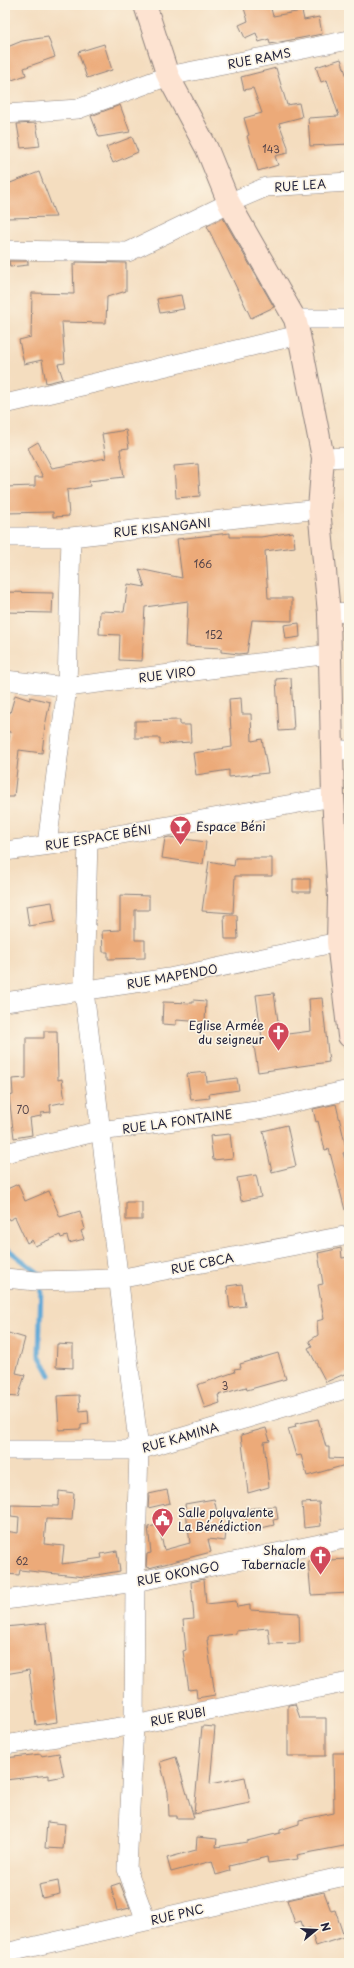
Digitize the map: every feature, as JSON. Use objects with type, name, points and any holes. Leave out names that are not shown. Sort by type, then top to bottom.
[{"type":"street","points":[[145,5],[168,76],[207,149],[229,202],[297,327],[323,458],[319,509],[339,613],[330,654],[341,750],[333,797],[344,897],[338,942],[349,1036]]},
{"type":"street","name":"RUE RAMS","points":[[5,114],[78,109],[168,76],[349,40]]},
{"type":"street","name":"RUE LEA","points":[[5,250],[128,252],[229,202],[266,187],[349,182]]},
{"type":"street","points":[[5,404],[297,327],[349,319]]},
{"type":"street","points":[[323,458],[349,457]]},
{"type":"street","name":"RUE KISANGANI","points":[[5,537],[71,537],[319,509]]},
{"type":"street","points":[[47,845],[67,687],[71,537]]},
{"type":"street","name":"RUE VIRO","points":[[5,680],[67,687],[330,654]]},
{"type":"street","name":"RUE ESPACE BÉNI","points":[[5,851],[88,840],[333,797]]},
{"type":"street","points":[[88,840],[84,991],[139,1450],[135,1582],[134,1725],[127,1869],[146,1921]]},
{"type":"street","name":"RUE MAPENDO","points":[[5,1002],[170,978],[338,942]]},
{"type":"street","name":"RUE LA FONTAINE","points":[[5,1153],[100,1131],[264,1109],[349,1090]]},
{"type":"street","name":"RUE CBCA","points":[[5,1278],[45,1281],[118,1279],[349,1235]]},
{"type":"street","name":"RUE KAMINA","points":[[5,1450],[139,1450],[349,1388]]},
{"type":"street","name":"RUE OKONGO","points":[[5,1600],[135,1582],[349,1538]]},
{"type":"street","name":"RUE RUBI","points":[[5,1745],[134,1725],[349,1682]]},
{"type":"street","name":"RUE PNC","points":[[5,1953],[349,1875]]},
{"type":"building","points":[[243,5],[270,5],[273,16],[302,11],[304,20],[319,17],[322,34],[270,44],[269,39],[259,42],[256,33],[245,38],[239,25],[248,21]]},
{"type":"building","points":[[48,37],[55,57],[24,68],[26,75],[12,80],[5,60],[5,48],[22,41]]},
{"type":"building","points":[[104,44],[112,70],[87,78],[78,52]]},
{"type":"building","points":[[341,59],[349,83],[349,144],[310,146],[308,118],[339,116],[327,80],[321,82],[316,67]]},
{"type":"building","points":[[276,68],[287,105],[299,103],[302,117],[279,123],[288,147],[288,153],[275,156],[278,165],[258,171],[247,136],[249,135],[244,118],[262,113],[253,88],[244,90],[241,77]]},
{"type":"building","points":[[120,105],[130,132],[99,137],[91,116]]},
{"type":"building","points":[[36,123],[40,146],[21,148],[17,124]]},
{"type":"building","points":[[132,137],[138,152],[113,163],[106,147]]},
{"type":"building","points":[[39,172],[56,217],[5,218],[5,185]]},
{"type":"building","points":[[223,218],[274,307],[251,318],[207,226]]},
{"type":"building","points":[[9,261],[28,261],[28,265],[10,267]]},
{"type":"building","points":[[76,262],[126,263],[126,291],[107,297],[106,323],[62,322],[65,363],[58,364],[63,379],[46,383],[42,360],[24,364],[19,340],[31,337],[32,293],[74,294],[73,264],[76,264]]},
{"type":"building","points":[[181,295],[184,309],[160,313],[157,299]]},
{"type":"building","points":[[126,430],[129,448],[120,449],[124,477],[89,481],[90,486],[67,490],[69,516],[53,517],[53,512],[5,513],[5,487],[35,486],[35,477],[43,477],[28,448],[38,442],[52,468],[106,458],[102,434]]},
{"type":"building","points":[[198,464],[200,496],[176,498],[174,466]]},
{"type":"building","points":[[293,532],[295,547],[265,551],[268,598],[292,598],[292,621],[252,620],[247,653],[239,654],[221,652],[221,648],[186,646],[188,601],[145,607],[142,661],[119,660],[120,635],[99,634],[100,611],[124,612],[128,584],[145,587],[139,569],[182,578],[177,539],[230,533],[230,537],[261,537]]},
{"type":"building","points":[[5,592],[53,593],[52,613],[5,612]]},
{"type":"building","points":[[299,623],[300,637],[286,639],[284,625]]},
{"type":"building","points":[[291,678],[294,730],[279,731],[276,679]]},
{"type":"building","points":[[15,695],[30,700],[30,697],[50,702],[45,726],[42,753],[19,750],[14,797],[5,797],[5,764],[10,732],[5,730],[5,712],[10,713]]},
{"type":"building","points":[[241,698],[242,714],[251,714],[252,741],[262,739],[268,773],[229,777],[229,770],[196,775],[193,753],[232,747],[229,699]]},
{"type":"building","points":[[180,720],[180,725],[190,725],[191,742],[160,744],[160,738],[135,738],[135,721]]},
{"type":"building","points":[[169,837],[206,842],[203,864],[162,858],[165,838]]},
{"type":"building","points":[[235,858],[272,858],[272,876],[235,876],[233,913],[202,911],[209,861],[234,866]]},
{"type":"building","points":[[293,879],[310,879],[310,892],[293,892]]},
{"type":"building","points":[[120,895],[149,896],[149,910],[135,910],[135,940],[145,940],[145,958],[108,959],[108,952],[103,952],[102,931],[120,930]]},
{"type":"building","points":[[52,902],[55,922],[29,926],[26,906]]},
{"type":"building","points":[[224,915],[237,915],[238,939],[225,939]]},
{"type":"building","points":[[274,993],[280,1035],[311,1031],[309,999],[322,998],[329,1062],[258,1072],[253,1039],[262,1038],[256,995]]},
{"type":"building","points":[[193,1000],[206,1001],[205,1022],[176,1020],[176,1025],[162,1024],[163,1002],[193,1003]]},
{"type":"building","points":[[44,1031],[57,1031],[58,1080],[62,1079],[65,1102],[50,1105],[51,1112],[41,1113],[41,1116],[30,1118],[32,1135],[14,1138],[9,1096],[13,1095],[12,1079],[26,1078],[26,1038],[44,1038]]},
{"type":"building","points":[[206,1072],[207,1082],[237,1078],[239,1090],[209,1094],[210,1098],[191,1100],[187,1074]]},
{"type":"building","points":[[336,1104],[347,1152],[343,1153],[349,1174],[349,1209],[345,1210],[329,1149],[325,1150],[318,1121],[316,1122],[313,1109]]},
{"type":"building","points":[[287,1125],[296,1166],[272,1172],[263,1131]]},
{"type":"building","points":[[230,1134],[233,1158],[213,1160],[210,1136]]},
{"type":"building","points":[[256,1175],[261,1197],[241,1201],[237,1178]]},
{"type":"building","points":[[18,1184],[25,1201],[49,1191],[60,1217],[80,1211],[85,1229],[81,1231],[84,1239],[69,1243],[67,1236],[61,1238],[60,1235],[35,1246],[32,1240],[27,1243],[15,1217],[9,1220],[5,1212],[5,1190]]},
{"type":"building","points":[[126,1202],[142,1202],[142,1220],[126,1220]]},
{"type":"building","points":[[341,1248],[342,1258],[349,1257],[349,1276],[346,1276],[349,1296],[349,1372],[326,1382],[308,1348],[312,1346],[309,1341],[318,1335],[317,1321],[324,1319],[318,1285],[323,1284],[318,1253]]},
{"type":"building","points":[[242,1284],[245,1306],[230,1308],[227,1286]]},
{"type":"building","points":[[5,1332],[25,1338],[16,1373],[25,1375],[18,1397],[5,1396]]},
{"type":"building","points":[[57,1344],[73,1345],[73,1368],[56,1367]]},
{"type":"building","points":[[278,1353],[286,1379],[247,1390],[246,1387],[218,1395],[220,1403],[205,1408],[197,1385],[235,1372],[234,1369],[241,1368],[240,1364]]},
{"type":"building","points":[[79,1395],[80,1411],[88,1410],[89,1424],[81,1425],[81,1429],[59,1430],[57,1396]]},
{"type":"building","points":[[318,1419],[326,1447],[329,1447],[329,1458],[349,1459],[349,1464],[307,1476],[301,1455],[296,1456],[288,1429],[296,1427],[295,1424]]},
{"type":"building","points":[[266,1428],[270,1441],[264,1442],[269,1487],[248,1493],[241,1435]]},
{"type":"building","points":[[167,1490],[170,1503],[148,1508],[149,1494]]},
{"type":"building","points":[[59,1491],[74,1493],[72,1520],[46,1519],[44,1544],[64,1546],[62,1564],[102,1558],[101,1554],[117,1551],[120,1571],[85,1577],[20,1570],[19,1575],[5,1574],[5,1531],[18,1533],[19,1517],[11,1516],[11,1505],[58,1506]]},
{"type":"building","points":[[214,1499],[217,1512],[228,1511],[225,1541],[208,1539],[211,1552],[149,1568],[146,1566],[147,1554],[151,1553],[148,1527],[159,1525],[164,1550],[190,1543],[185,1504]]},
{"type":"building","points":[[319,1502],[321,1526],[304,1528],[302,1503]]},
{"type":"building","points":[[276,1506],[278,1519],[273,1520],[274,1525],[249,1531],[244,1509]]},
{"type":"building","name":"Shalom Tabernacle","points":[[349,1559],[349,1593],[311,1595],[308,1561]]},
{"type":"building","points":[[204,1579],[206,1604],[236,1601],[237,1607],[250,1605],[250,1610],[299,1613],[300,1643],[270,1644],[268,1628],[236,1631],[236,1634],[208,1637],[207,1640],[215,1695],[197,1698],[196,1689],[189,1690],[183,1651],[186,1650],[183,1620],[194,1619],[191,1582]]},
{"type":"building","points":[[46,1623],[57,1722],[36,1725],[29,1670],[5,1674],[5,1627]]},
{"type":"building","points":[[295,1704],[300,1718],[326,1718],[326,1756],[288,1756],[288,1705]]},
{"type":"building","points":[[202,1726],[215,1727],[210,1784],[245,1777],[250,1803],[194,1814]]},
{"type":"building","points":[[59,1753],[64,1776],[49,1779],[49,1775],[5,1780],[5,1758],[41,1754],[41,1756]]},
{"type":"building","points":[[333,1753],[349,1753],[349,1845],[297,1855],[298,1859],[268,1863],[267,1857],[229,1866],[230,1871],[216,1875],[212,1861],[171,1872],[167,1858],[196,1850],[197,1837],[217,1839],[216,1847],[247,1842],[280,1833],[280,1830],[299,1824],[299,1820],[334,1813]]},
{"type":"building","points":[[176,1757],[194,1818],[177,1818],[177,1816],[169,1816],[168,1792],[160,1762]]},
{"type":"building","points":[[47,1822],[65,1824],[63,1849],[45,1848]]},
{"type":"building","points":[[58,1881],[60,1894],[42,1898],[39,1885]]},
{"type":"building","points":[[120,1883],[130,1908],[117,1911],[111,1886]]},
{"type":"building","points":[[324,1892],[331,1911],[335,1910],[344,1937],[316,1946],[310,1928],[304,1930],[301,1921],[295,1923],[287,1900]]},
{"type":"waterway","points":[[5,1247],[41,1275]]},
{"type":"waterway","points":[[41,1285],[39,1355],[50,1375]]},
{"type":"place","name":"Espace Béni","points":[[181,846]]},
{"type":"place","name":"Eglise Armée du seigneur","points":[[279,1052]]},
{"type":"place","name":"Salle polyvalente La Bénédiction","points":[[163,1538]]},
{"type":"place","name":"Shalom Tabernacle","points":[[321,1576]]}]
